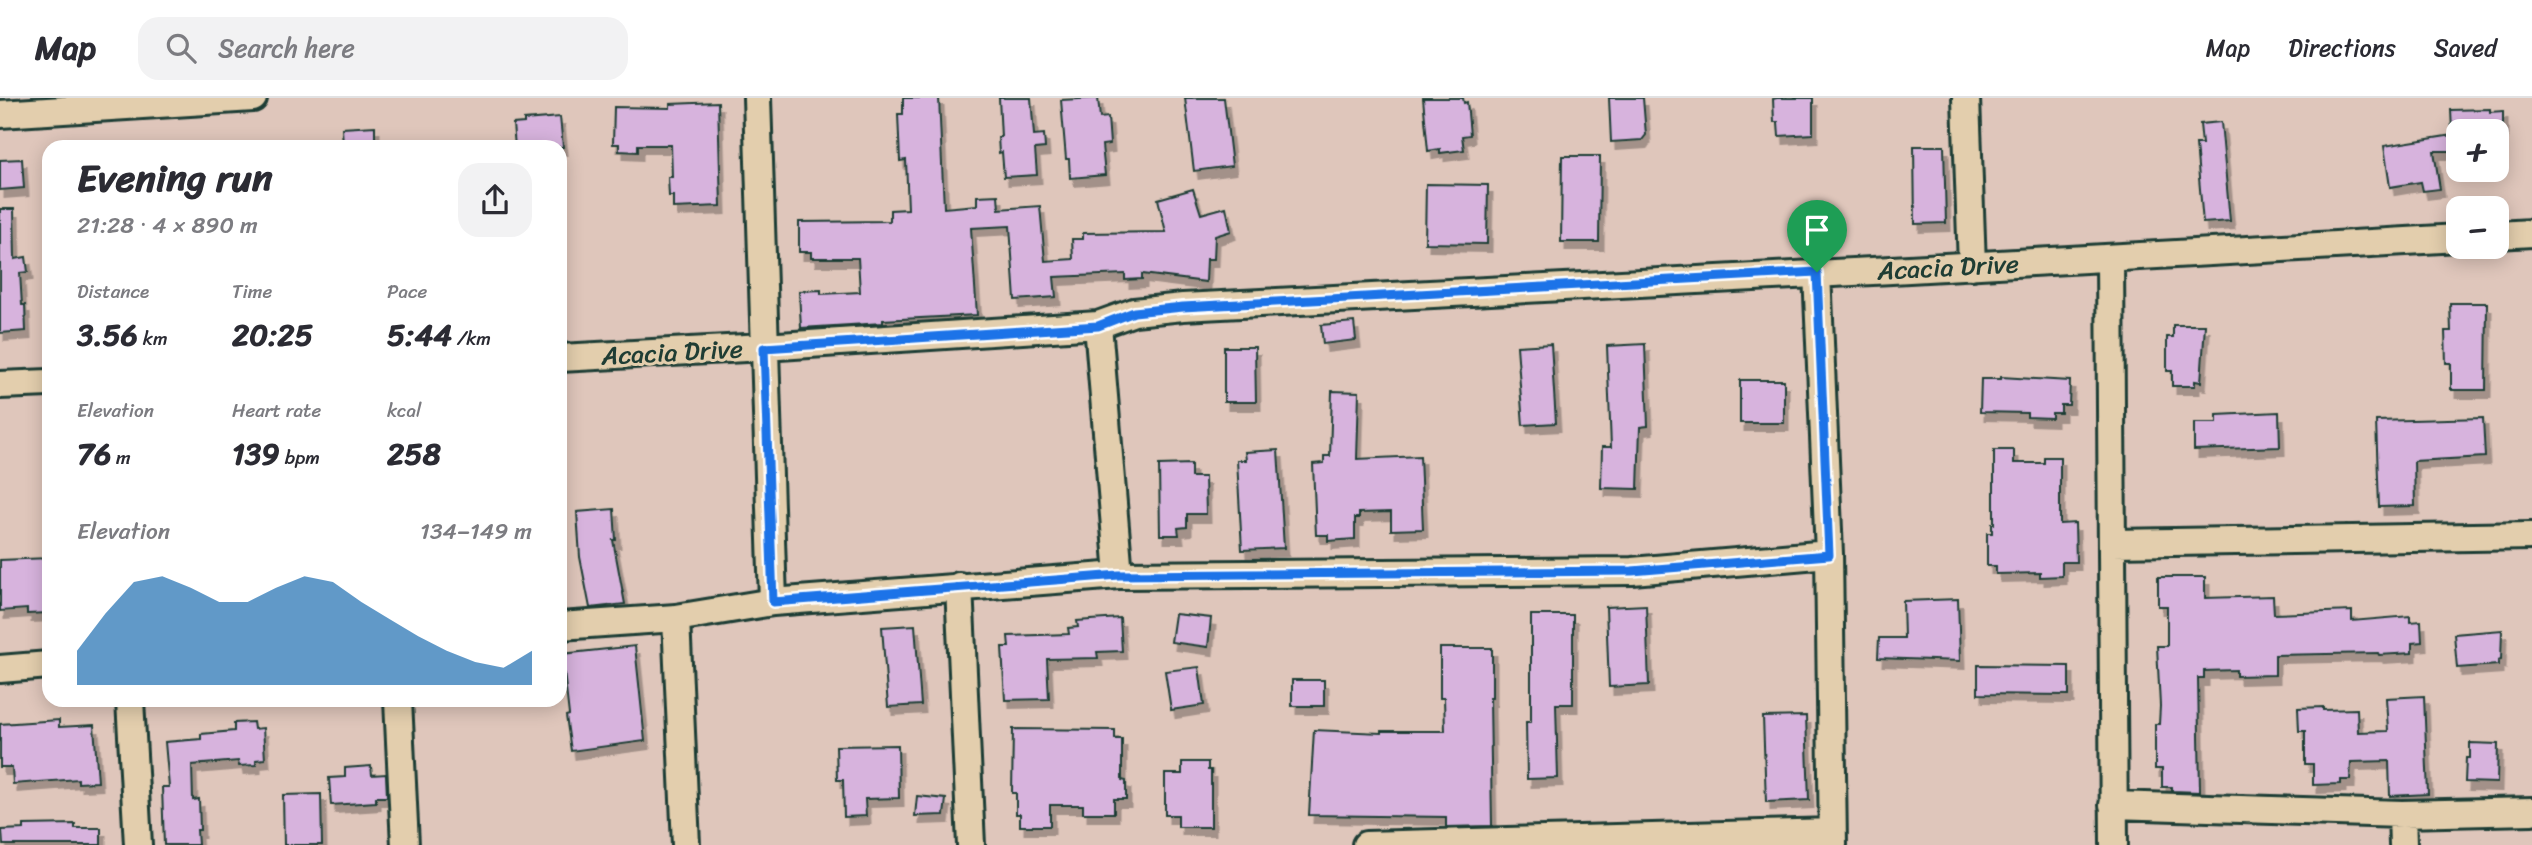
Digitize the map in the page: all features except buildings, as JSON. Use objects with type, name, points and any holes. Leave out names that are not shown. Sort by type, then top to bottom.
[{"type":"street","points":[[0,114],[253,98]]},
{"type":"street","points":[[757,98],[773,602]]},
{"type":"street","points":[[1966,98],[1972,265]]},
{"type":"street","points":[[2509,234],[2532,233]]},
{"type":"street","name":"Acacia Drive","points":[[567,358],[1098,326],[1134,312],[1183,307],[1817,272],[2110,260],[2446,238]]},
{"type":"street","points":[[2110,260],[2114,845]]},
{"type":"street","points":[[1366,845],[1832,839],[1829,555],[1817,272]]},
{"type":"street","points":[[1098,326],[1119,575]]},
{"type":"street","points":[[0,385],[42,383]]},
{"type":"street","points":[[2113,543],[2532,536]]},
{"type":"street","points":[[567,626],[676,618],[773,602],[1119,575],[1632,571],[1829,555]]},
{"type":"street","points":[[959,586],[971,845]]},
{"type":"street","points":[[676,618],[686,845]]},
{"type":"street","points":[[0,669],[42,666]]},
{"type":"street","points":[[130,707],[138,845]]},
{"type":"street","points":[[398,707],[405,845]]},
{"type":"street","points":[[2113,805],[2402,814],[2532,811]]},
{"type":"street","points":[[2402,814],[2403,845]]},
{"type":"route","points":[[1817,272],[1829,555],[1632,571],[1119,575],[773,602],[764,348],[1098,326],[1134,312],[1183,307],[1817,272]]}]
